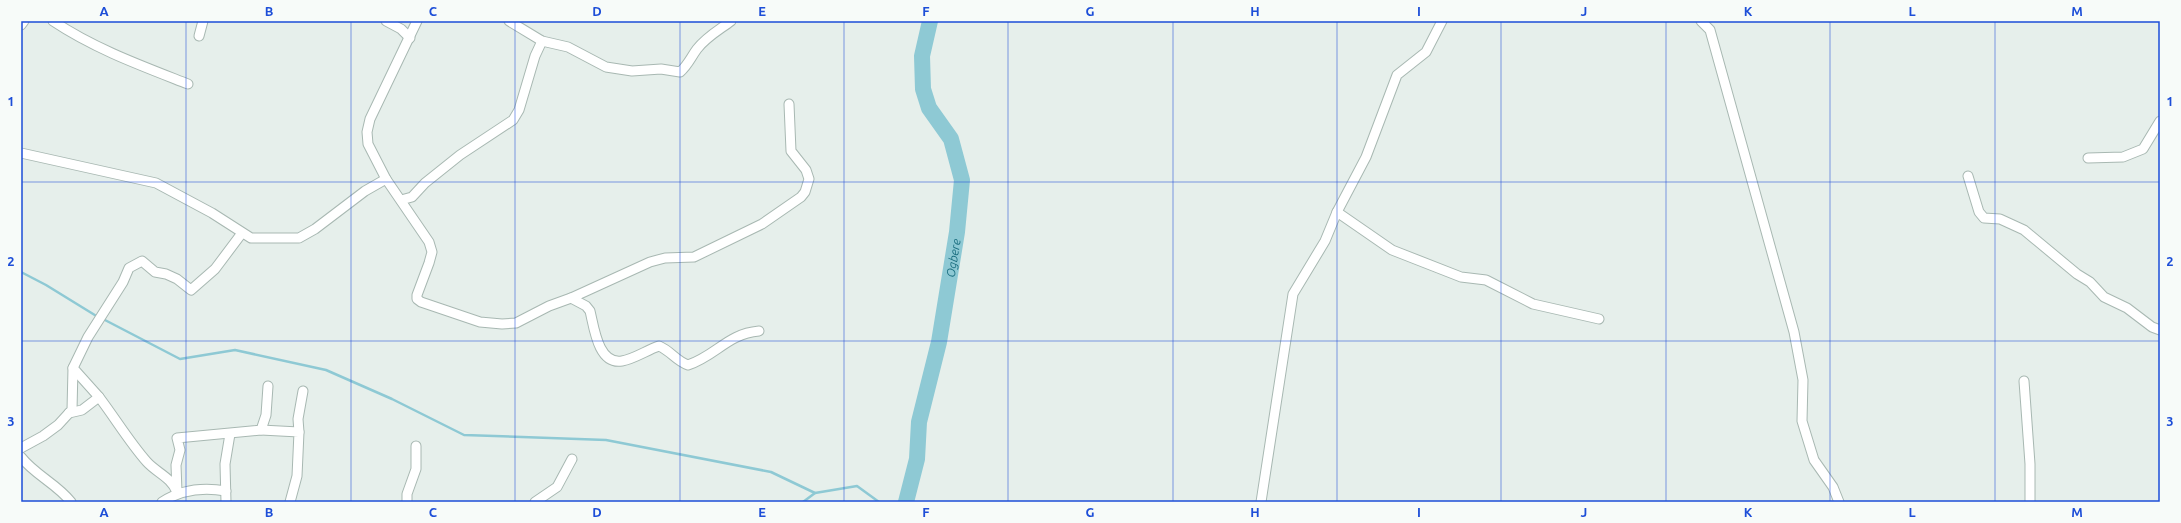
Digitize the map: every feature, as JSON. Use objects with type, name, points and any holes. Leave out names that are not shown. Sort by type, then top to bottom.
[{"type":"street","points":[[21,25],[24,21]]},
{"type":"street","points":[[53,21],[82,39],[142,68],[188,84]]},
{"type":"street","points":[[199,36],[203,21]]},
{"type":"street","points":[[386,21],[401,29],[410,38]]},
{"type":"street","points":[[417,21],[370,119],[367,132],[368,144],[386,178],[429,242],[432,252],[417,295],[417,299],[421,302],[480,322],[502,324],[516,323],[650,262],[665,258],[694,257],[762,224],[801,197],[805,192],[809,179],[806,170],[791,151],[789,104]]},
{"type":"street","points":[[510,21],[542,41],[568,47],[606,67],[632,71],[661,69],[680,72],[688,66],[696,50],[707,38],[731,21]]},
{"type":"street","points":[[1261,502],[1293,294],[1325,240],[1337,212],[1366,156],[1397,75],[1426,52],[1442,21]]},
{"type":"street","points":[[1701,21],[1710,30],[1764,229],[1782,284],[1803,380],[1802,421],[1814,460],[1833,487],[1839,502]]},
{"type":"street","points":[[402,200],[412,197],[425,183],[460,155],[513,120],[519,110],[535,56],[542,41]]},
{"type":"street","points":[[2088,158],[2123,157],[2143,149],[2160,121]]},
{"type":"street","points":[[21,153],[156,184],[212,213],[251,238],[299,238],[315,229],[365,191],[386,178]]},
{"type":"street","points":[[1968,176],[1979,212],[1984,218],[2000,219],[2024,230],[2090,282],[2104,297],[2127,308],[2152,327],[2160,330]]},
{"type":"street","points":[[1337,212],[1392,250],[1461,277],[1486,280],[1533,304],[1599,319]]},
{"type":"street","points":[[21,448],[43,436],[58,425],[72,410],[73,368],[88,337],[123,282],[129,268],[142,261],[155,272],[166,274],[177,279],[191,290],[214,269],[242,233]]},
{"type":"street","points":[[571,298],[586,306],[602,351],[614,360],[622,361],[659,346],[669,351],[678,361],[688,365],[709,355],[728,340],[744,332],[759,331]]},
{"type":"street","points":[[73,368],[99,397],[148,463],[162,473],[174,486],[177,492]]},
{"type":"street","points":[[2024,381],[2030,464],[2030,502]]},
{"type":"street","points":[[261,430],[266,415],[268,386]]},
{"type":"street","points":[[290,502],[297,476],[299,432],[298,419],[303,390]]},
{"type":"street","points":[[69,414],[82,410],[99,397]]},
{"type":"street","points":[[177,492],[176,465],[180,450],[177,438],[261,430],[299,432]]},
{"type":"street","points":[[226,502],[225,464],[230,434]]},
{"type":"street","points":[[407,502],[406,494],[416,469],[416,446]]},
{"type":"street","points":[[21,457],[28,467],[66,495],[71,502]]},
{"type":"street","points":[[535,502],[557,486],[572,459]]},
{"type":"street","points":[[162,502],[177,492],[202,489],[226,491]]},
{"type":"waterway","name":"Ogbere","points":[[906,502],[917,459],[919,422],[939,342],[957,232],[962,180],[951,139],[929,108],[923,89],[922,56],[930,21]]},
{"type":"waterway","points":[[21,272],[46,285],[98,317]]},
{"type":"waterway","points":[[103,319],[180,359],[235,350],[326,370],[392,399],[464,435],[606,440],[771,472],[815,493],[857,486],[879,502]]},
{"type":"waterway","points":[[803,502],[815,493]]}]
